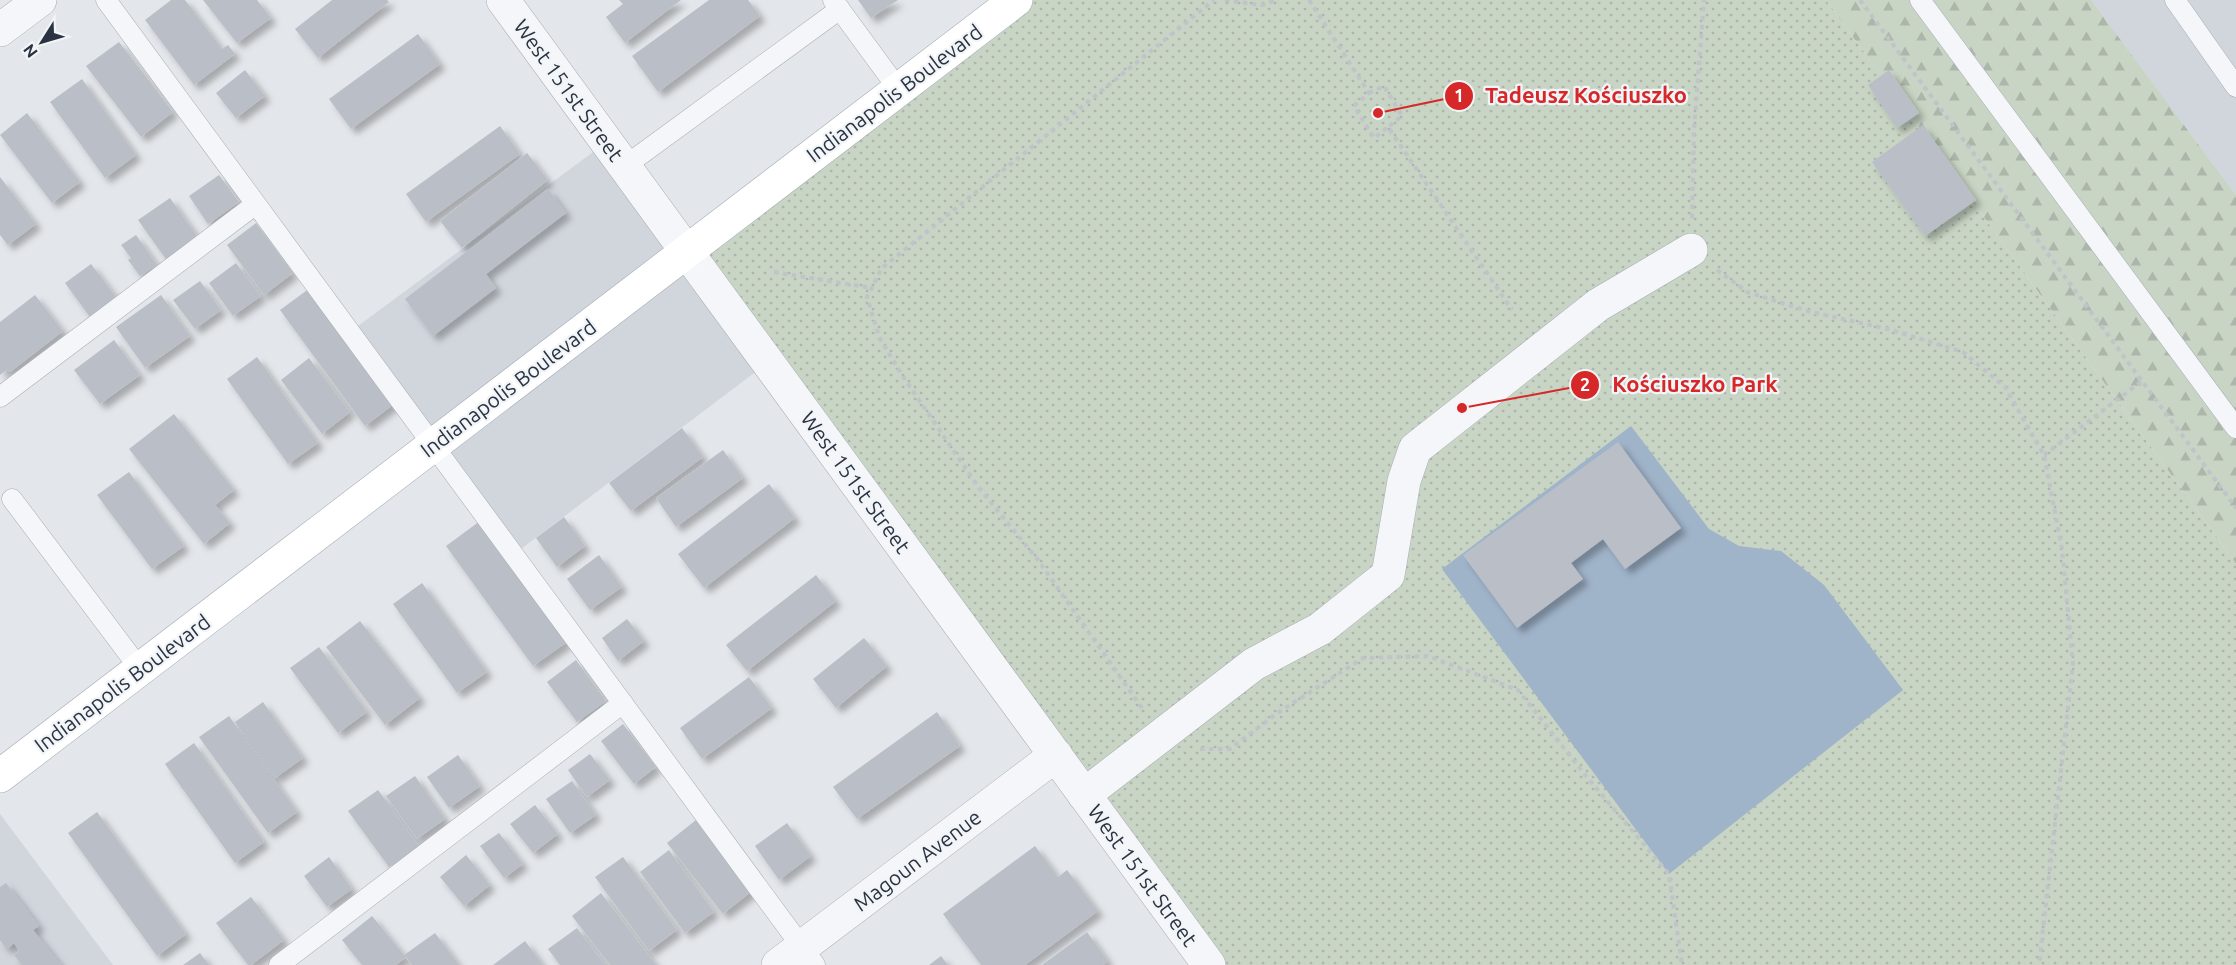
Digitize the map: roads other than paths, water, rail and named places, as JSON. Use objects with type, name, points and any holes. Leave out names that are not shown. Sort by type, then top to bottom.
[{"type":"main road","name":"Indianapolis Boulevard","points":[[0,776],[1016,0]]},
{"type":"street","points":[[0,30],[40,0]]},
{"type":"street","name":"West 151st Street","points":[[502,0],[1209,965]]},
{"type":"street","points":[[1084,795],[1254,664],[1320,628],[1388,575],[1404,481],[1415,449],[1598,305],[1691,250]]},
{"type":"street","name":"Magoun Avenue","points":[[798,959],[1056,755]]},
{"type":"lane","points":[[106,0],[623,704],[798,959]]},
{"type":"lane","points":[[1920,0],[2236,428]]},
{"type":"lane","points":[[2175,0],[2236,87]]},
{"type":"lane","points":[[625,166],[837,5],[899,90]]},
{"type":"lane","points":[[0,398],[256,204]]},
{"type":"lane","points":[[12,499],[140,669]]},
{"type":"lane","points":[[279,965],[623,704]]},
{"type":"water","points":[[1631,426],[1709,529],[1739,546],[1781,551],[1824,585],[1903,690],[1669,874],[1442,569]]},
{"type":"place","name":"Tadeusz Kościuszko","points":[[1378,113]]},
{"type":"place","name":"Kościuszko Park","points":[[1462,408]]}]
